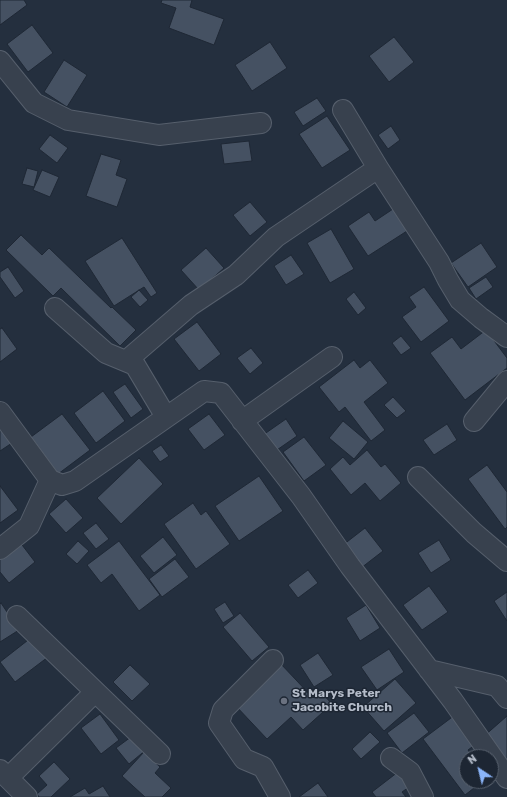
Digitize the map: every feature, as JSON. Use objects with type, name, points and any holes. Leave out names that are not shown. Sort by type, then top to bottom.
[{"type":"street","points":[[0,61],[34,103],[68,120],[159,135],[261,123]]},
{"type":"street","points":[[343,110],[378,168],[439,262],[460,300],[507,337]]},
{"type":"street","points":[[126,361],[191,305],[236,275],[276,237],[378,168]]},
{"type":"street","points":[[55,308],[106,352],[136,365],[166,417]]},
{"type":"street","points":[[242,421],[332,358]]},
{"type":"street","points":[[474,421],[507,381]]},
{"type":"street","points":[[0,412],[50,480],[62,485],[74,480],[204,391],[221,393],[300,496],[507,778]]},
{"type":"street","points":[[418,477],[474,533],[507,561]]},
{"type":"street","points":[[0,549],[29,526],[50,480]]},
{"type":"street","points":[[17,616],[160,754]]},
{"type":"street","points":[[273,660],[223,710],[219,723],[244,759],[264,767],[280,797]]},
{"type":"street","points":[[429,670],[496,686],[507,698]]},
{"type":"street","points":[[27,797],[4,774],[95,692]]},
{"type":"street","points":[[391,758],[410,772],[423,797]]},
{"type":"building","points":[[0,0],[24,0],[27,5],[0,25]]},
{"type":"building","points":[[162,0],[192,0],[190,7],[224,19],[214,45],[169,28],[176,8],[161,3]]},
{"type":"building","points":[[32,25],[53,53],[28,72],[7,44]]},
{"type":"building","points":[[394,37],[414,62],[389,82],[369,56]]},
{"type":"building","points":[[270,42],[287,68],[252,91],[235,65]]},
{"type":"building","points":[[64,60],[87,75],[67,107],[44,92]]},
{"type":"building","points":[[317,98],[326,111],[303,126],[294,112]]},
{"type":"building","points":[[327,116],[350,150],[322,168],[299,134]]},
{"type":"building","points":[[391,126],[400,140],[388,149],[378,135]]},
{"type":"building","points":[[50,135],[68,148],[57,163],[39,149]]},
{"type":"building","points":[[249,141],[252,161],[224,164],[221,144]]},
{"type":"building","points":[[101,154],[121,160],[116,175],[127,179],[117,207],[86,196]]},
{"type":"building","points":[[27,168],[38,171],[34,187],[22,184]]},
{"type":"building","points":[[42,170],[59,177],[50,197],[33,190]]},
{"type":"building","points":[[250,202],[267,222],[250,236],[233,215]]},
{"type":"building","points":[[393,209],[407,231],[368,256],[348,226],[369,212],[375,221]]},
{"type":"building","points":[[331,229],[354,269],[330,283],[307,243]]},
{"type":"building","points":[[21,235],[42,255],[49,248],[136,330],[120,346],[61,288],[53,296],[6,250]]},
{"type":"building","points":[[122,238],[157,293],[151,297],[144,287],[114,306],[85,261]]},
{"type":"building","points":[[481,243],[497,267],[468,287],[451,263]]},
{"type":"building","points":[[206,248],[224,268],[199,290],[181,270]]},
{"type":"building","points":[[291,255],[304,274],[286,285],[274,266]]},
{"type":"building","points":[[8,267],[24,291],[15,298],[0,277],[0,272]]},
{"type":"building","points":[[486,277],[493,287],[476,299],[469,288]]},
{"type":"building","points":[[424,287],[449,321],[421,342],[402,317],[416,307],[409,297]]},
{"type":"building","points":[[139,290],[148,300],[140,307],[131,297]]},
{"type":"building","points":[[354,292],[366,308],[358,315],[346,299]]},
{"type":"building","points":[[197,322],[221,354],[199,371],[174,339]]},
{"type":"building","points":[[2,328],[17,349],[0,362],[0,329]]},
{"type":"building","points":[[486,330],[507,358],[507,368],[465,400],[430,353],[452,337],[461,349]]},
{"type":"building","points":[[401,336],[411,348],[401,355],[392,343]]},
{"type":"building","points":[[251,348],[263,363],[250,374],[237,358]]},
{"type":"building","points":[[354,360],[360,368],[370,360],[388,383],[364,402],[385,430],[371,441],[345,407],[339,412],[319,387]]},
{"type":"building","points":[[125,384],[143,409],[131,418],[113,392]]},
{"type":"building","points":[[103,391],[125,421],[96,443],[74,413]]},
{"type":"building","points":[[393,397],[406,411],[397,418],[384,405]]},
{"type":"building","points":[[62,414],[90,450],[58,474],[31,437]]},
{"type":"building","points":[[209,414],[225,435],[204,450],[188,429]]},
{"type":"building","points":[[0,419],[15,441],[0,451]]},
{"type":"building","points":[[286,419],[297,436],[274,452],[263,435]]},
{"type":"building","points":[[343,421],[368,442],[354,459],[329,438]]},
{"type":"building","points":[[447,424],[457,440],[434,455],[423,440]]},
{"type":"building","points":[[304,437],[326,465],[304,481],[283,452]]},
{"type":"building","points":[[161,445],[169,456],[160,462],[152,451]]},
{"type":"building","points":[[367,450],[381,467],[385,464],[401,483],[380,501],[365,483],[351,495],[330,469],[343,457],[350,465]]},
{"type":"building","points":[[139,458],[163,484],[121,524],[97,498]]},
{"type":"building","points":[[487,465],[507,492],[507,527],[505,529],[468,479]]},
{"type":"building","points":[[259,476],[283,511],[239,541],[215,506]]},
{"type":"building","points":[[0,486],[18,510],[0,523]]},
{"type":"building","points":[[66,499],[83,518],[66,533],[49,514]]},
{"type":"building","points":[[193,503],[201,515],[206,511],[230,544],[196,569],[164,524]]},
{"type":"building","points":[[96,523],[109,539],[96,549],[83,533]]},
{"type":"building","points":[[365,528],[383,551],[361,568],[343,545]]},
{"type":"building","points":[[16,537],[35,562],[9,583],[0,572],[0,558]]},
{"type":"building","points":[[163,537],[177,555],[154,573],[140,556]]},
{"type":"building","points":[[439,540],[451,560],[431,573],[418,553]]},
{"type":"building","points":[[78,541],[89,551],[77,564],[66,554]]},
{"type":"building","points":[[119,541],[160,595],[139,611],[112,574],[101,583],[87,565]]},
{"type":"building","points":[[175,559],[189,577],[162,597],[149,579]]},
{"type":"building","points":[[308,570],[318,583],[298,598],[288,585]]},
{"type":"building","points":[[429,586],[448,612],[422,630],[403,605]]},
{"type":"building","points":[[507,592],[507,621],[494,601]]},
{"type":"building","points":[[225,602],[234,616],[223,623],[214,609]]},
{"type":"building","points":[[1,603],[19,630],[0,642],[0,604]]},
{"type":"building","points":[[366,605],[380,628],[360,641],[346,618]]},
{"type":"building","points":[[240,613],[269,647],[252,661],[223,627]]},
{"type":"building","points":[[32,637],[48,657],[15,682],[0,662]]},
{"type":"building","points":[[389,649],[404,672],[377,690],[361,667]]},
{"type":"building","points":[[318,653],[333,675],[314,687],[300,665]]},
{"type":"building","name":"St Marys Peter Jacobite Church","points":[[280,663],[313,698],[320,691],[332,704],[303,730],[291,717],[267,739],[235,705]]},
{"type":"building","points":[[130,665],[150,684],[132,701],[113,682]]},
{"type":"building","points":[[395,679],[416,703],[384,731],[363,707]]},
{"type":"building","points":[[414,713],[429,732],[402,753],[387,733]]},
{"type":"building","points":[[100,714],[119,740],[101,754],[81,728]]},
{"type":"building","points":[[455,715],[476,744],[469,749],[459,749],[459,787],[423,739]]},
{"type":"building","points":[[507,716],[507,765],[499,756],[499,749],[493,749],[483,737]]},
{"type":"building","points":[[370,732],[380,742],[361,759],[352,749]]},
{"type":"building","points":[[135,734],[147,749],[129,764],[116,748]]},
{"type":"building","points":[[144,752],[160,767],[155,773],[171,788],[162,797],[145,797],[122,776]]},
{"type":"building","points":[[54,762],[70,779],[51,797],[39,797],[37,794],[47,785],[39,776]]},
{"type":"building","points":[[398,772],[409,787],[402,792],[406,797],[376,797],[372,792]]},
{"type":"building","points":[[318,783],[328,797],[299,797]]},
{"type":"building","points":[[103,786],[110,797],[70,797],[85,788],[89,794]]},
{"type":"building","points":[[460,789],[473,789],[465,795]]},
{"type":"place","name":"St Marys Peter Jacobite Church","points":[[284,701]]}]
